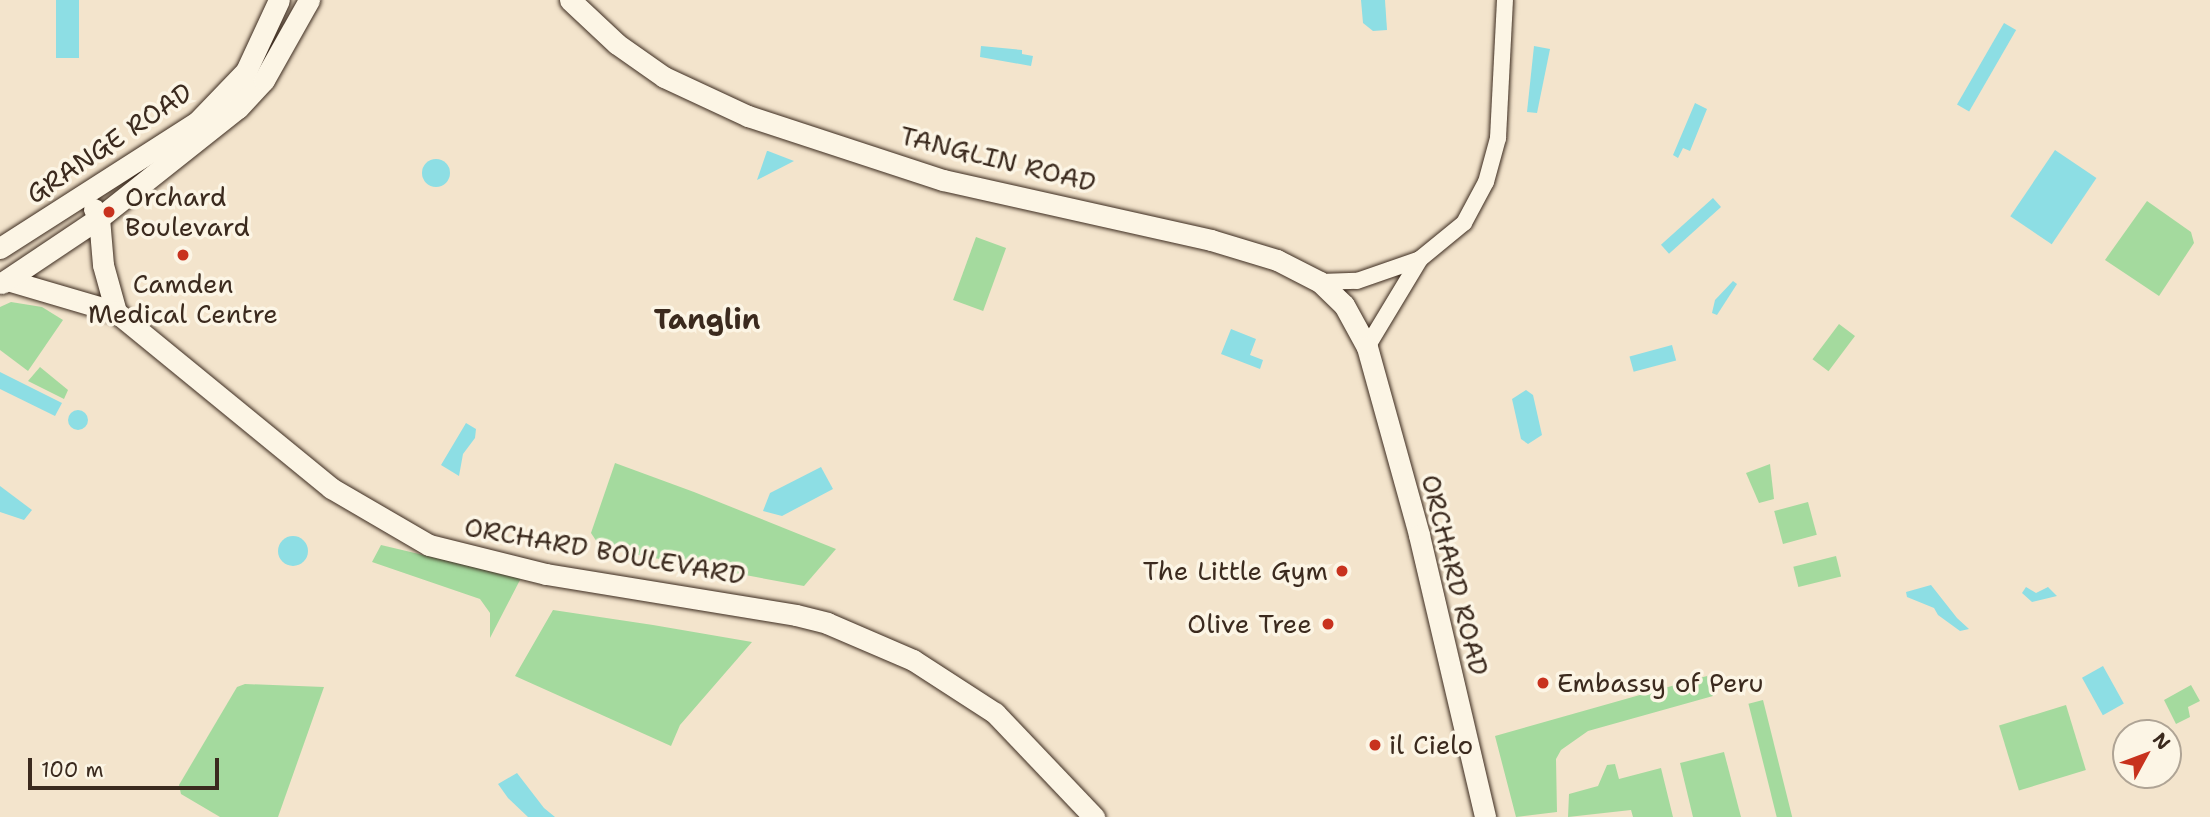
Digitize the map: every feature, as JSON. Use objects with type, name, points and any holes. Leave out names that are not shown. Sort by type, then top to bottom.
[{"type":"main road","name":"GRANGE ROAD","points":[[0,248],[197,122],[232,88],[263,41],[279,0]]},
{"type":"main road","name":"GRANGE ROAD","points":[[4,282],[99,218],[238,108],[264,80],[309,0]]},
{"type":"main road","name":"TANGLIN ROAD","points":[[570,0],[617,44],[664,77],[748,116],[943,180],[1218,242],[1277,260],[1320,282],[1344,305],[1367,347]]},
{"type":"main road","points":[[85,196],[99,218],[103,265],[116,312]]},
{"type":"main road","name":"ORCHARD BOULEVARD","points":[[4,282],[116,312],[331,488],[392,527],[429,545],[546,574],[827,623],[913,660],[995,713],[1094,817]]},
{"type":"main road","name":"ORCHARD ROAD","points":[[1367,347],[1419,535],[1485,817]]},
{"type":"street","points":[[1367,347],[1420,260],[1460,227],[1486,182],[1498,138],[1505,0]]},
{"type":"street","points":[[1320,282],[1357,281],[1420,260]]},
{"type":"green space","points":[[2147,201],[2191,232],[2194,243],[2159,296],[2105,260]]},
{"type":"green space","points":[[976,237],[1006,248],[983,311],[953,300]]},
{"type":"green space","points":[[11,302],[42,307],[63,320],[28,371],[0,350],[0,307]]},
{"type":"green space","points":[[1839,324],[1855,336],[1828,371],[1813,359]]},
{"type":"green space","points":[[40,367],[68,390],[64,399],[28,381]]},
{"type":"green space","points":[[615,463],[836,549],[804,586],[601,548],[591,533]]},
{"type":"green space","points":[[1770,464],[1774,499],[1759,503],[1746,473]]},
{"type":"green space","points":[[1808,502],[1817,535],[1783,544],[1774,511]]},
{"type":"green space","points":[[381,545],[521,578],[490,638],[490,613],[480,599],[372,562]]},
{"type":"green space","points":[[1836,556],[1841,576],[1798,587],[1793,567]]},
{"type":"green space","points":[[553,610],[752,642],[680,725],[671,746],[515,676]]},
{"type":"green space","points":[[1707,676],[1713,696],[1588,731],[1561,750],[1556,759],[1557,812],[1516,817],[1495,736]]},
{"type":"green space","points":[[245,684],[324,687],[278,817],[220,817],[181,794],[179,785],[237,687]]},
{"type":"green space","points":[[2191,685],[2200,701],[2188,707],[2190,717],[2182,721],[2174,719],[2164,700]]},
{"type":"green space","points":[[1763,700],[1792,817],[1777,817],[1748,704]]},
{"type":"green space","points":[[2066,705],[2086,770],[2019,790],[1999,725]]},
{"type":"green space","points":[[1724,752],[1741,817],[1693,817],[1680,763]]},
{"type":"green space","points":[[1615,764],[1619,779],[1661,768],[1673,817],[1633,817],[1631,810],[1568,817],[1569,794],[1598,786],[1607,765]]},
{"type":"water","points":[[56,0],[79,0],[79,58],[56,58]]},
{"type":"water","points":[[1361,0],[1385,0],[1387,30],[1373,31],[1363,23]]},
{"type":"water","points":[[2004,23],[2016,30],[1969,111],[1957,104]]},
{"type":"water","points":[[981,46],[1022,50],[1022,54],[1033,56],[1031,66],[980,57]]},
{"type":"water","points":[[1534,46],[1550,49],[1537,113],[1527,112]]},
{"type":"water","points":[[1695,103],[1707,109],[1690,151],[1683,148],[1678,158],[1673,155]]},
{"type":"water","points":[[2055,150],[2096,178],[2052,244],[2010,216]]},
{"type":"water","points":[[767,151],[794,161],[757,180]]},
{"type":"water","points":[[436,159],[446,163],[450,173],[446,183],[436,187],[426,183],[422,173],[426,163]]},
{"type":"water","points":[[1713,198],[1721,207],[1669,254],[1661,245]]},
{"type":"water","points":[[1733,281],[1737,284],[1717,315],[1712,313],[1715,300]]},
{"type":"water","points":[[1231,329],[1256,339],[1250,355],[1263,360],[1260,369],[1221,354]]},
{"type":"water","points":[[1672,345],[1676,360],[1634,372],[1629,356]]},
{"type":"water","points":[[0,372],[62,403],[55,416],[0,389]]},
{"type":"water","points":[[1526,390],[1533,395],[1542,435],[1528,444],[1521,439],[1512,399]]},
{"type":"water","points":[[78,410],[85,413],[88,420],[85,427],[78,430],[71,427],[68,420],[71,413]]},
{"type":"water","points":[[466,423],[476,429],[475,438],[463,454],[459,476],[441,465]]},
{"type":"water","points":[[821,467],[833,489],[782,516],[763,511],[770,493]]},
{"type":"water","points":[[0,486],[32,510],[24,520],[0,512]]},
{"type":"water","points":[[293,536],[299,537],[307,545],[307,557],[299,565],[293,566],[287,565],[279,557],[278,551],[279,545],[287,537]]},
{"type":"water","points":[[1931,585],[1969,629],[1960,631],[1938,615],[1934,608],[1907,597],[1906,592]]},
{"type":"water","points":[[2026,587],[2036,593],[2048,587],[2057,596],[2032,602],[2022,593]]},
{"type":"water","points":[[2103,666],[2124,704],[2103,715],[2082,678]]},
{"type":"water","points":[[517,773],[544,808],[555,817],[528,817],[508,798],[498,784]]},
{"type":"place","name":"Orchard Boulevard","points":[[109,212]]},
{"type":"place","name":"Camden Medical Centre","points":[[183,255]]},
{"type":"place","name":"The Little Gym","points":[[1342,571]]},
{"type":"place","name":"Olive Tree","points":[[1328,624]]},
{"type":"place","name":"Embassy of Peru","points":[[1543,683]]},
{"type":"place","name":"il Cielo","points":[[1375,745]]},
{"type":"district","name":"Tanglin","points":[[707,319]]}]
